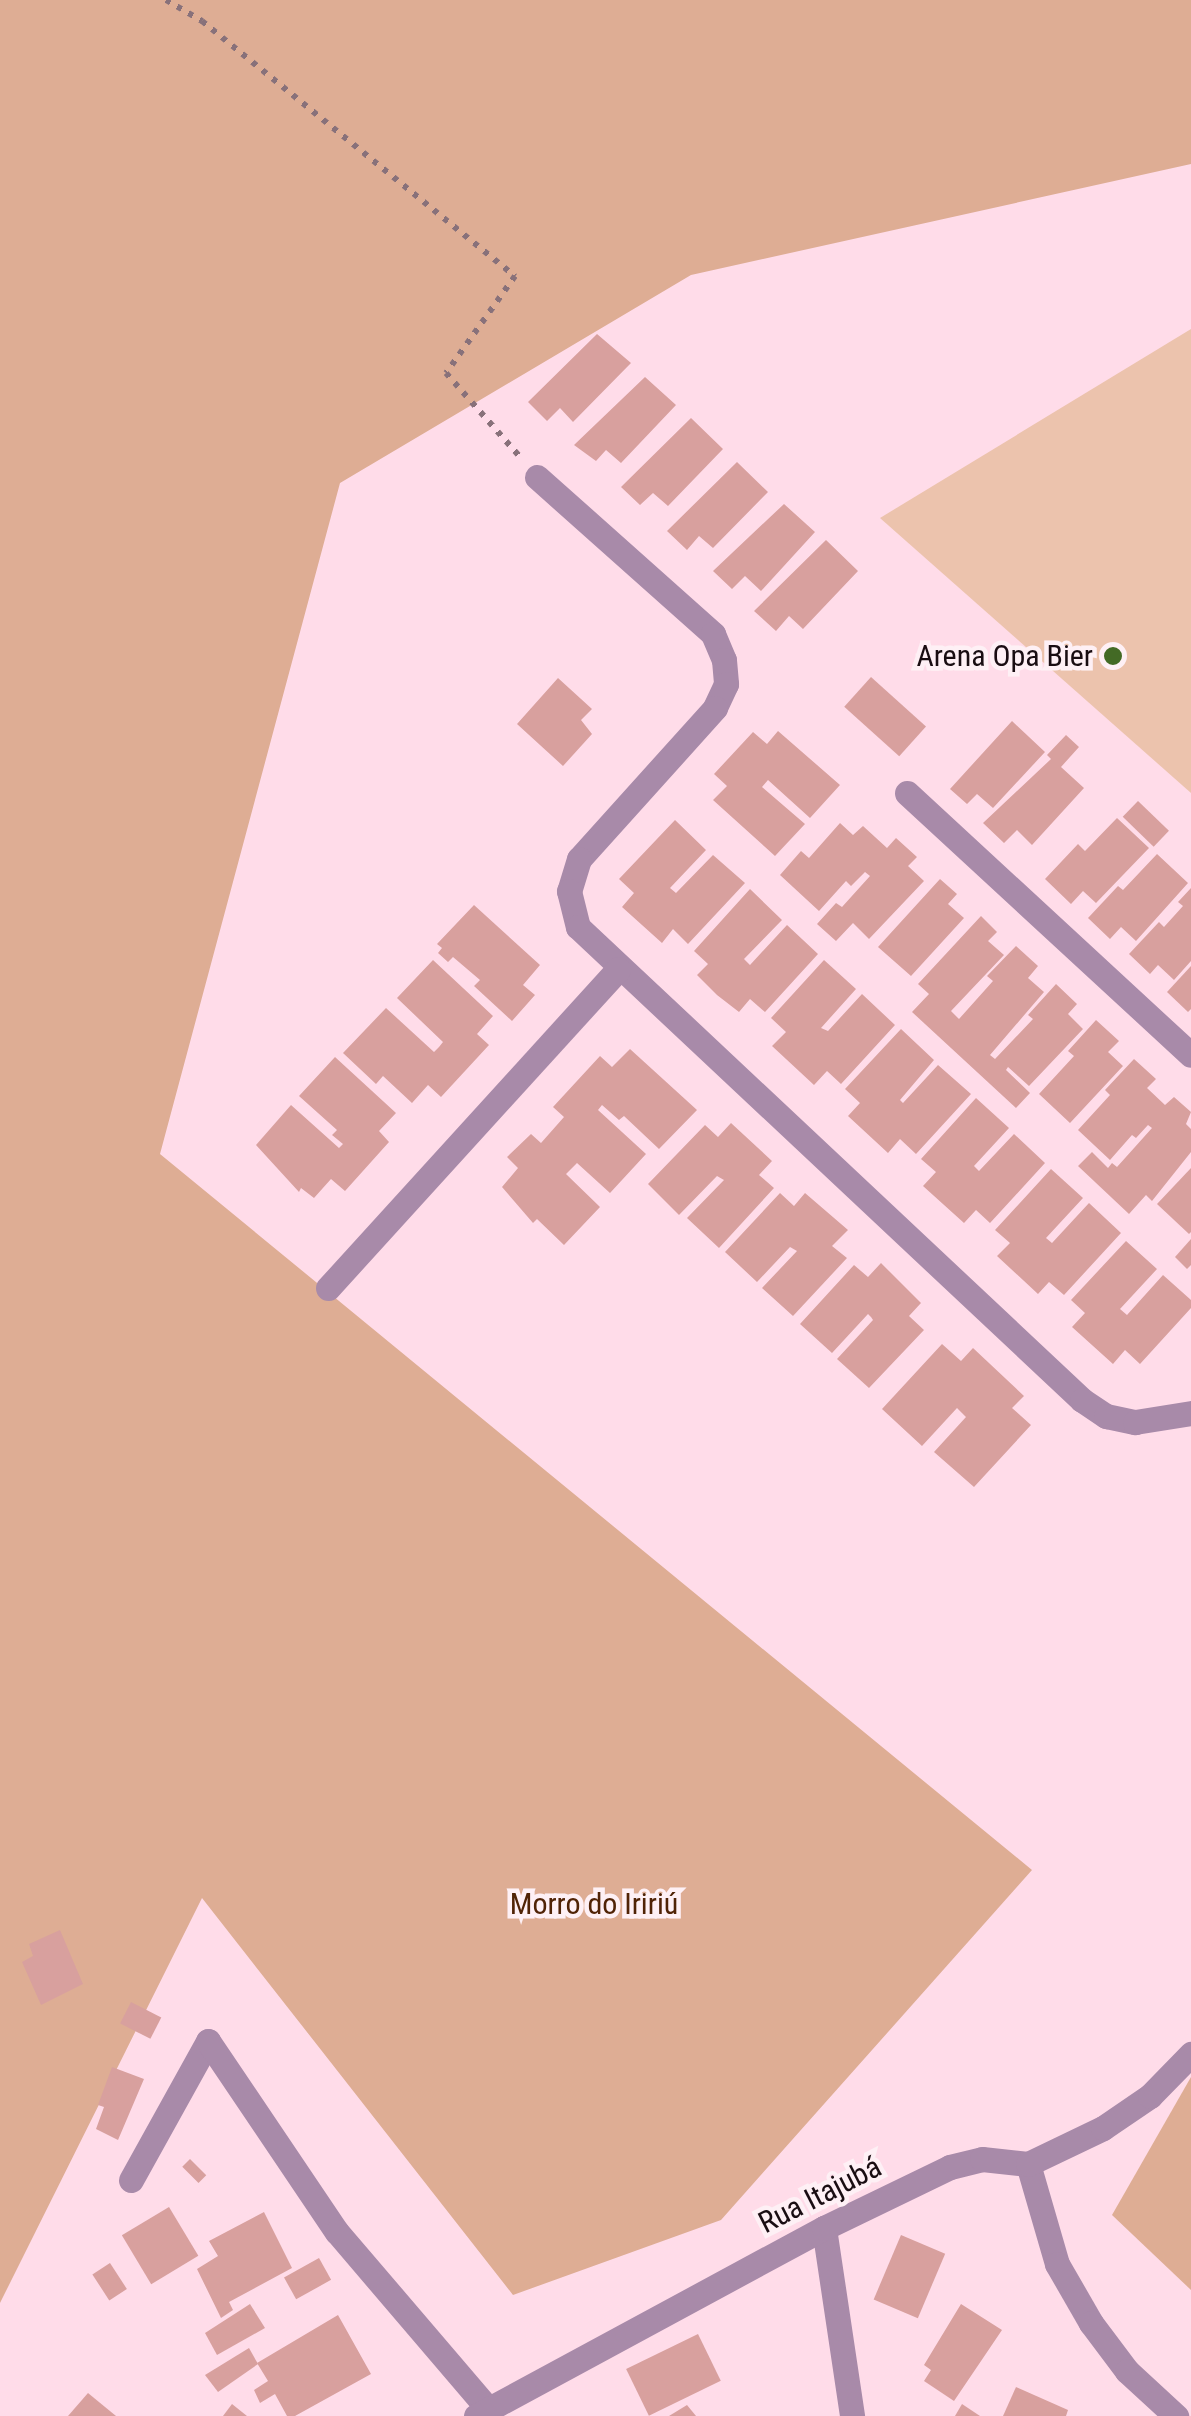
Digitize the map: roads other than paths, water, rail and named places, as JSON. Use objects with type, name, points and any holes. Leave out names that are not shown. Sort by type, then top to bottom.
[{"type":"street","points":[[537,476],[713,634],[724,660],[726,684],[715,708],[579,858],[570,891],[578,927],[618,969],[1082,1400],[1106,1416],[1134,1422],[1191,1413]]},
{"type":"street","points":[[907,793],[1191,1055]]},
{"type":"street","points":[[328,1288],[618,969]]},
{"type":"street","points":[[131,2180],[208,2041],[337,2232],[482,2412]]},
{"type":"street","points":[[1176,2416],[1127,2371],[1090,2323],[1057,2264],[1028,2164],[1103,2128],[1150,2096],[1191,2054]]},
{"type":"street","name":"Rua Itajubá","points":[[482,2412],[824,2228],[950,2167],[982,2159],[1028,2164]]},
{"type":"street","points":[[824,2228],[852,2416]]},
{"type":"place","name":"Arena Opa Bier","points":[[1113,656]]},
{"type":"park label","name":"Morro do Iririú","points":[[594,1904]]}]
